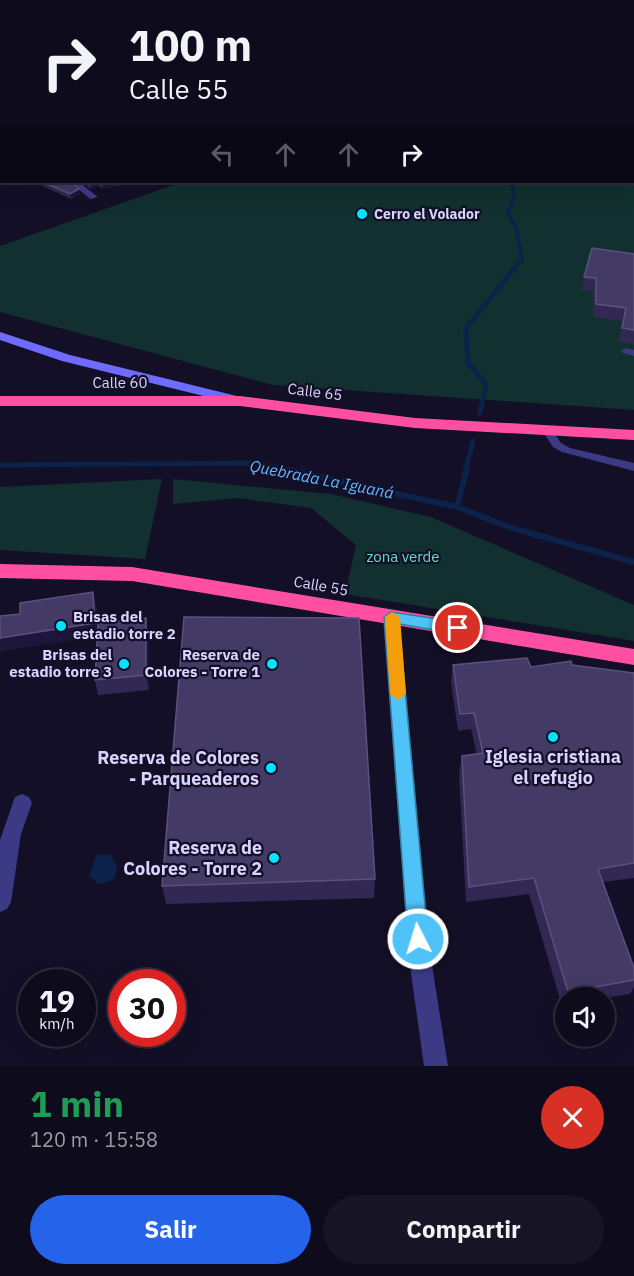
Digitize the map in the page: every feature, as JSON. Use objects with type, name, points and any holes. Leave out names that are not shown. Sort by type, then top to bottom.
[{"type":"highway","name":"Calle 60","points":[[0,401],[240,401]]},
{"type":"highway","name":"Calle 65","points":[[240,401],[415,423],[634,435]]},
{"type":"highway","name":"Calle 55","points":[[0,571],[132,574],[634,657]]},
{"type":"main road","name":"Calle 65","points":[[0,336],[66,358],[240,401]]},
{"type":"street","points":[[76,183],[93,197]]},
{"type":"street","points":[[391,617],[420,959],[436,1066]]},
{"type":"street","points":[[0,902],[6,835],[22,802]]},
{"type":"lane","points":[[548,432],[557,445],[566,450],[634,466]]},
{"type":"green space","name":"Cerro el Volador","points":[[179,183],[634,183],[634,410],[273,385],[0,312],[0,246]]},
{"type":"green space","points":[[162,479],[145,559],[0,550],[0,487]]},
{"type":"green space","name":"zona verde","points":[[173,479],[331,494],[431,517],[634,605],[634,641],[345,594],[356,545],[311,508],[238,498],[173,504]]},
{"type":"water","points":[[110,854],[117,867],[116,876],[111,881],[98,884],[89,876],[96,855]]},
{"type":"building","points":[[45,183],[74,183],[79,189],[70,194]]},
{"type":"building","points":[[592,248],[634,254],[634,330],[622,328],[626,308],[596,304],[596,278],[584,277]]},
{"type":"building","points":[[93,592],[95,623],[0,638],[0,616],[20,614],[20,603]]},
{"type":"building","name":"Reserva de Colores - Parqueaderos","points":[[184,617],[359,618],[375,879],[162,886]]},
{"type":"building","name":"Brisas del estadio torre 3","points":[[146,618],[146,675],[95,680],[98,623]]},
{"type":"building","points":[[527,658],[531,667],[571,661],[572,665],[634,673],[634,863],[598,869],[634,968],[634,980],[596,987],[567,987],[534,878],[469,887],[462,756],[483,753],[474,713],[460,714],[453,665]]},
{"type":"waterway","points":[[510,183],[515,195],[508,213],[516,228],[522,260],[512,270]]},
{"type":"waterway","points":[[480,413],[486,384],[468,363],[466,328],[514,269]]},
{"type":"waterway","points":[[466,469],[473,441]]},
{"type":"waterway","name":"Quebrada La Iguaná","points":[[0,465],[255,463],[282,469]]},
{"type":"waterway","name":"Quebrada La Iguaná","points":[[275,467],[457,507]]},
{"type":"waterway","points":[[457,507],[467,467]]},
{"type":"waterway","name":"Quebrada La Iguaná","points":[[457,507],[512,528],[634,562]]},
{"type":"slow traffic","points":[[392,617],[398,694]]},
{"type":"place","name":"Cerro el Volador","points":[[362,214]]},
{"type":"place","name":"Brisas del estadio torre 2","points":[[61,626]]},
{"type":"place","name":"Brisas del estadio torre 3","points":[[124,664]]},
{"type":"place","name":"Reserva de Colores - Torre 1","points":[[272,664]]},
{"type":"place","name":"Iglesia cristiana el refugio","points":[[553,737]]},
{"type":"place","name":"Reserva de Colores - Parqueaderos","points":[[271,768]]},
{"type":"place","name":"Reserva de Colores - Torre 2","points":[[274,858]]},
{"type":"route","points":[[418,939],[391,617],[458,628]]}]
